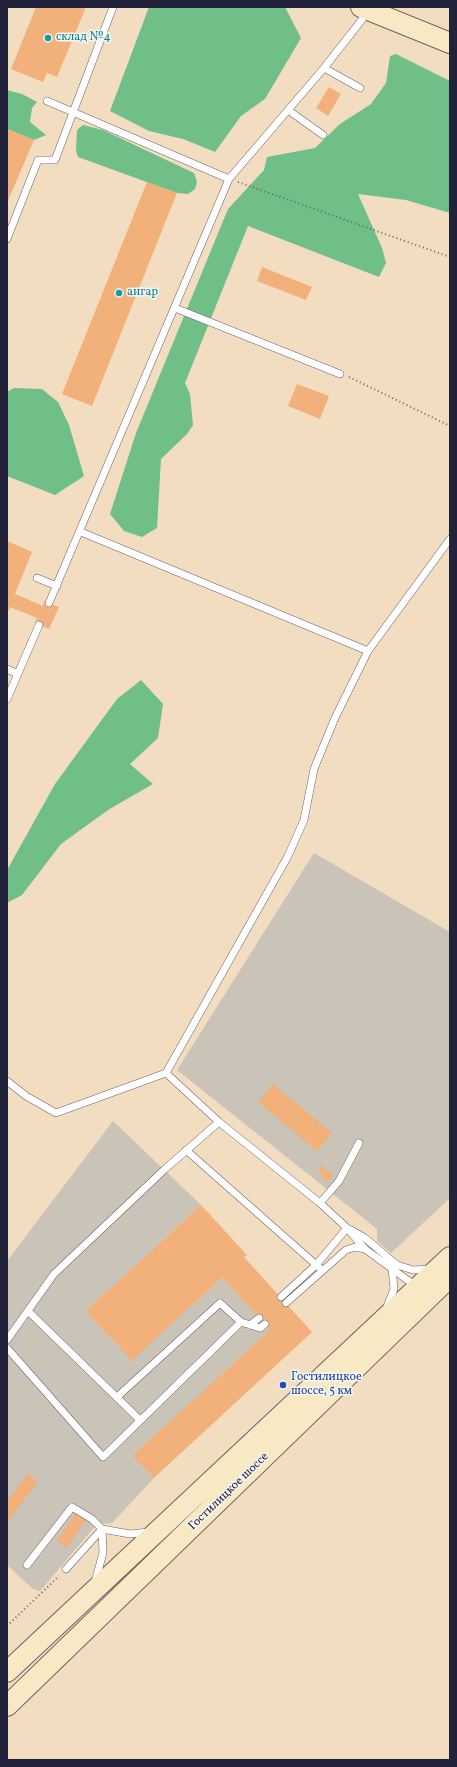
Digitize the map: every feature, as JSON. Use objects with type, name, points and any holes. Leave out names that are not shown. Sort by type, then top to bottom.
[{"type":"main road","points":[[365,9],[450,43]]},
{"type":"main road","name":"Гостилицкое шоссе","points":[[7,1706],[424,1292],[446,1268]]},
{"type":"main road","name":"Гостилицкое шоссе","points":[[7,1672],[91,1591],[376,1326],[424,1292]]},
{"type":"lane","points":[[7,239],[38,160],[54,160],[113,7]]},
{"type":"lane","points":[[49,603],[81,532],[229,179],[324,68],[365,9]]},
{"type":"lane","points":[[324,68],[360,88]]},
{"type":"lane","points":[[47,101],[229,179]]},
{"type":"lane","points":[[288,110],[323,134]]},
{"type":"lane","points":[[175,308],[340,374]]},
{"type":"lane","points":[[81,532],[368,651]]},
{"type":"lane","points":[[7,1081],[26,1096],[56,1113],[166,1073],[288,856],[304,820],[314,769],[335,718],[368,651],[447,550],[450,539]]},
{"type":"lane","points":[[37,578],[57,586]]},
{"type":"lane","points":[[7,699],[40,625]]},
{"type":"lane","points":[[7,669],[18,674]]},
{"type":"lane","points":[[166,1073],[219,1122],[320,1203],[347,1228],[364,1249],[424,1292]]},
{"type":"lane","points":[[7,1340],[54,1274],[186,1150],[219,1122]]},
{"type":"lane","points":[[320,1203],[339,1181],[359,1143]]},
{"type":"lane","points":[[186,1150],[322,1270]]},
{"type":"lane","points":[[347,1228],[316,1265],[283,1300],[346,1250],[355,1247],[364,1249]]},
{"type":"lane","points":[[347,1228],[365,1238],[397,1265],[413,1270],[446,1268]]},
{"type":"lane","points":[[376,1326],[390,1303],[394,1289],[392,1269]]},
{"type":"lane","points":[[118,1397],[220,1303],[240,1322],[260,1328],[265,1324]]},
{"type":"lane","points":[[28,1311],[140,1420]]},
{"type":"lane","points":[[250,1325],[259,1318]]},
{"type":"lane","points":[[7,1348],[103,1457],[240,1322]]},
{"type":"lane","points":[[27,1565],[72,1507],[92,1519],[102,1529],[130,1534],[156,1531]]},
{"type":"lane","points":[[66,1569],[102,1529]]},
{"type":"lane","points":[[91,1591],[103,1553],[102,1529]]},
{"type":"path","points":[[229,179],[450,257]]},
{"type":"path","points":[[340,374],[450,426]]},
{"type":"path","points":[[7,1626],[66,1569]]},
{"type":"shaded area","points":[[314,853],[450,932],[450,1198],[391,1253],[377,1241],[377,1229],[177,1070]]},
{"type":"shaded area","points":[[113,1121],[201,1205],[86,1311],[132,1360],[222,1277],[270,1330],[133,1456],[154,1478],[112,1523],[97,1524],[40,1591],[33,1589],[7,1565],[7,1261]]},
{"type":"green space","points":[[149,7],[285,7],[301,38],[265,99],[241,116],[215,152],[183,139],[149,131],[110,111]]},
{"type":"green space","points":[[396,54],[450,81],[450,213],[406,200],[358,194],[382,248],[386,263],[379,277],[248,226],[185,383],[190,394],[193,425],[187,434],[161,459],[157,528],[142,537],[124,531],[110,514],[136,433],[228,209],[264,170],[267,157],[315,148],[340,124],[371,104],[386,83],[390,56]]},
{"type":"green space","points":[[7,90],[22,94],[37,102],[32,108],[30,122],[46,135],[34,140],[7,129]]},
{"type":"green space","points":[[83,125],[103,130],[194,173],[197,182],[195,189],[188,194],[177,193],[78,157],[76,151],[77,130]]},
{"type":"green space","points":[[14,388],[42,389],[58,402],[69,425],[84,476],[55,495],[7,476],[7,392]]},
{"type":"green space","points":[[141,680],[163,704],[158,738],[130,764],[153,784],[108,810],[61,844],[22,895],[7,903],[7,870],[55,784],[117,699]]},
{"type":"building","name":"склад №4","points":[[36,7],[86,7],[57,77],[47,73],[43,82],[11,69]]},
{"type":"building","points":[[329,87],[341,94],[328,116],[316,108]]},
{"type":"building","points":[[7,129],[34,140],[7,203]]},
{"type":"building","name":"ангар","points":[[147,182],[177,193],[92,406],[62,394]]},
{"type":"building","points":[[262,267],[312,287],[306,300],[257,281]]},
{"type":"building","points":[[297,384],[329,396],[320,419],[288,406]]},
{"type":"building","points":[[7,541],[32,552],[15,594],[43,606],[44,601],[59,607],[49,629],[35,623],[37,618],[10,607],[7,614]]},
{"type":"building","points":[[273,1084],[332,1133],[317,1151],[258,1102]]},
{"type":"building","points":[[322,1165],[333,1176],[326,1182],[318,1170]]},
{"type":"building","points":[[201,1205],[247,1255],[244,1257],[312,1332],[154,1478],[132,1456],[270,1330],[222,1277],[132,1361],[86,1311]]},
{"type":"building","points":[[28,1474],[38,1482],[7,1522],[7,1501]]},
{"type":"building","points":[[76,1513],[86,1520],[67,1548],[57,1541]]},
{"type":"place","name":"склад №4","points":[[48,38]]},
{"type":"place","name":"ангар","points":[[119,293]]},
{"type":"place","name":"Гостилицкое шоссе, 5 км","points":[[283,1385]]}]
